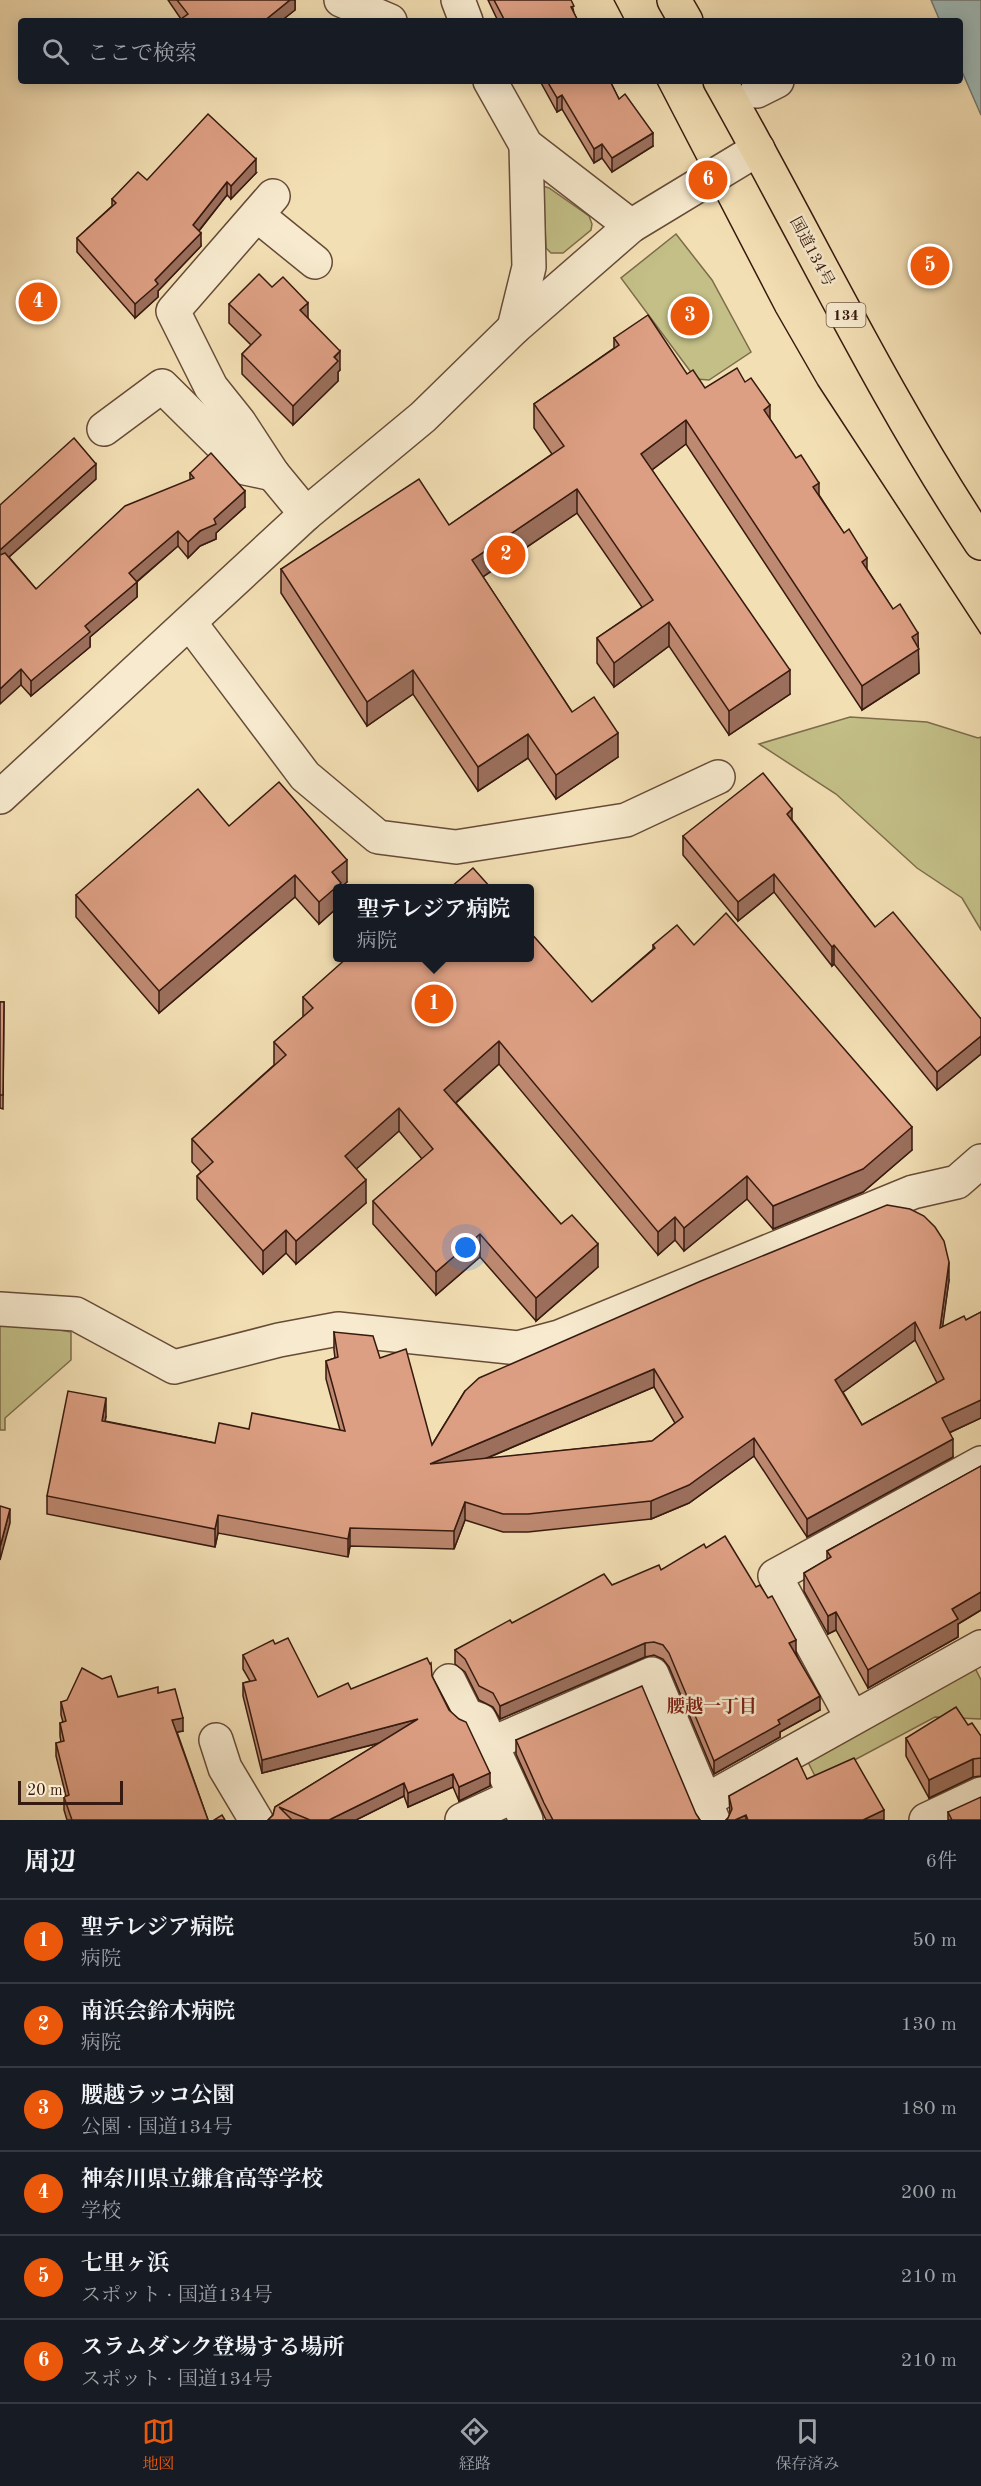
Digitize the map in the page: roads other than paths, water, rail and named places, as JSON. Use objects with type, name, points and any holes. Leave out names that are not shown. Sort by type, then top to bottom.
[{"type":"highway","points":[[674,0],[684,18]]},
{"type":"highway","name":"国道134号","points":[[722,84],[877,373],[936,476],[981,543]]},
{"type":"street","points":[[340,0],[383,18]]},
{"type":"street","points":[[458,0],[465,18]]},
{"type":"street","points":[[492,84],[526,145],[631,226]]},
{"type":"street","points":[[514,328],[529,267],[526,145]]},
{"type":"street","points":[[0,797],[306,514],[423,417],[514,328],[631,226],[758,149]]},
{"type":"street","points":[[306,514],[273,474],[239,422],[211,387],[173,311],[265,206],[315,262]]},
{"type":"street","points":[[104,429],[162,386],[245,468],[273,474]]},
{"type":"street","points":[[190,623],[305,776],[378,837],[456,847],[626,820],[718,777]]},
{"type":"street","points":[[0,1309],[76,1314],[174,1367],[279,1340],[338,1329],[518,1348],[559,1337],[913,1192],[957,1182],[981,1161]]},
{"type":"street","points":[[852,1718],[775,1576],[981,1462]]},
{"type":"street","points":[[491,1744],[652,1674],[709,1810],[852,1718],[981,1647]]},
{"type":"street","points":[[448,1682],[465,1715],[480,1720],[520,1808],[462,1820]]},
{"type":"street","points":[[216,1740],[225,1768],[256,1820]]},
{"type":"street","points":[[926,1820],[981,1794]]},
{"type":"water","points":[[931,0],[981,0],[981,115],[963,74],[963,18],[939,18]]},
{"type":"tram line","points":[[614,0],[623,18]]},
{"type":"tram line","points":[[658,84],[776,312],[818,385],[981,634]]},
{"type":"place","name":"スラムダンク登場する場所","points":[[708,180]]},
{"type":"place","name":"七里ヶ浜","points":[[930,266]]},
{"type":"place","name":"神奈川県立鎌倉高等学校","points":[[38,302]]},
{"type":"place","name":"腰越ラッコ公園","points":[[690,316]]},
{"type":"place","name":"南浜会鈴木病院","points":[[506,555]]},
{"type":"place","name":"聖テレジア病院","points":[[434,1004]]},
{"type":"district","name":"腰越一丁目","points":[[712,1706]]}]
